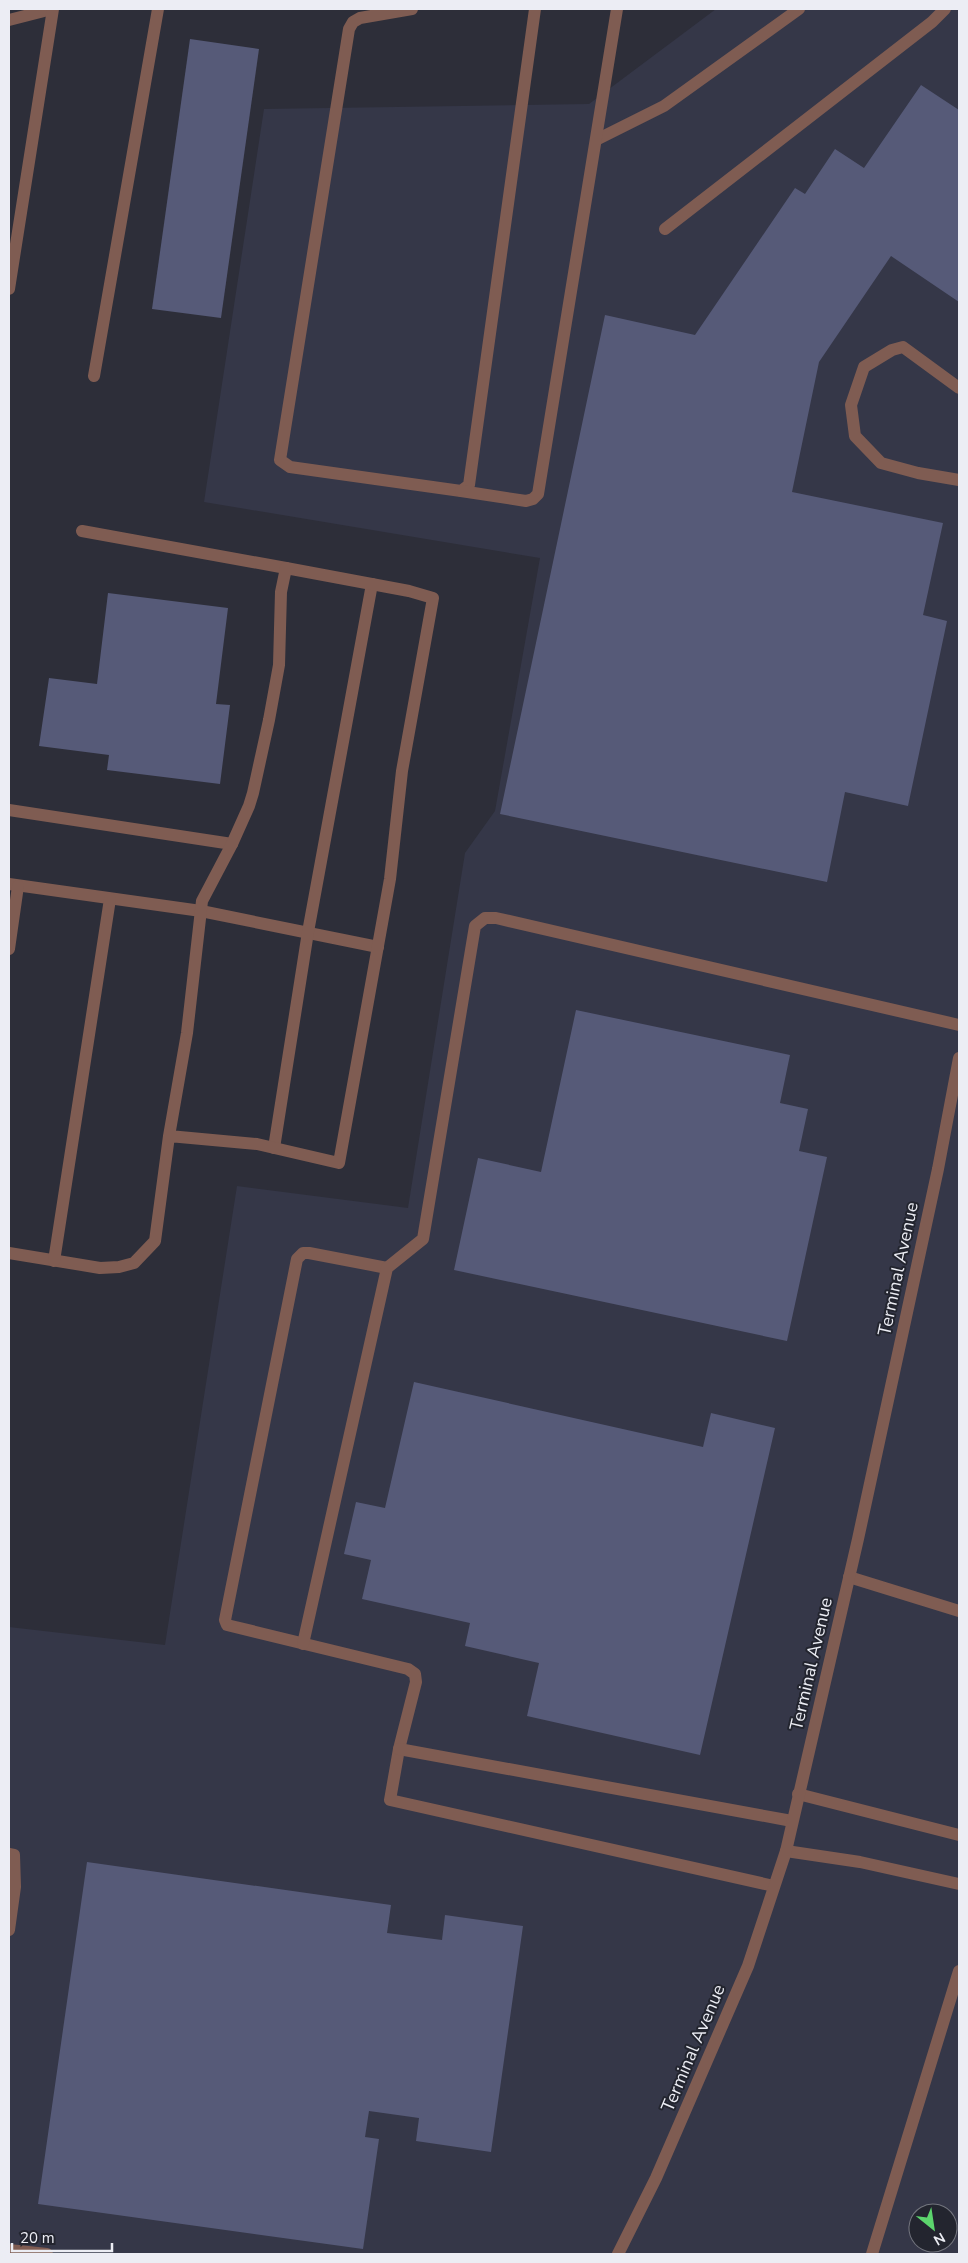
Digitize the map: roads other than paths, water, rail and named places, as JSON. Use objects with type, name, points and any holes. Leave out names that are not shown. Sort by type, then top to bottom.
[{"type":"street","points":[[9,20],[53,9],[9,289]]},
{"type":"street","points":[[94,376],[158,9]]},
{"type":"street","points":[[412,9],[360,18],[353,22],[349,29],[280,460],[290,467],[526,501],[533,499],[538,494],[617,9]]},
{"type":"street","points":[[461,492],[469,485],[535,9]]},
{"type":"street","points":[[596,140],[664,106],[799,9]]},
{"type":"street","points":[[665,228],[932,22],[945,9]]},
{"type":"street","points":[[959,388],[903,348],[892,350],[864,367],[851,405],[855,436],[881,463],[959,480]]},
{"type":"street","points":[[82,531],[372,584],[432,598],[402,770],[390,879],[339,1163],[257,1144],[169,1136]]},
{"type":"street","points":[[9,1253],[100,1268],[120,1268],[134,1263],[154,1241],[169,1136],[187,1033],[202,901],[232,844],[249,806],[270,720],[278,665],[281,592],[286,568]]},
{"type":"street","points":[[274,1148],[308,932],[372,584]]},
{"type":"street","points":[[9,810],[232,844]]},
{"type":"street","points":[[9,949],[13,885],[201,911],[378,947]]},
{"type":"street","points":[[54,1261],[110,899]]},
{"type":"street","points":[[303,1644],[386,1268],[423,1239],[476,926],[485,918],[515,922],[959,1025]]},
{"type":"street","name":"Terminal Avenue","points":[[618,2254],[656,2178],[744,1974],[786,1851],[849,1577],[938,1168],[959,1058]]},
{"type":"street","points":[[386,1268],[309,1253],[303,1253],[298,1259],[225,1620],[231,1627],[408,1669],[415,1674],[416,1682],[399,1749],[390,1800],[774,1886]]},
{"type":"street","points":[[849,1577],[959,1610]]},
{"type":"street","points":[[399,1749],[792,1821]]},
{"type":"street","points":[[798,1794],[959,1835]]},
{"type":"street","points":[[786,1851],[860,1862],[959,1884]]},
{"type":"street","points":[[9,1854],[14,1855],[14,1887],[9,1930]]},
{"type":"street","points":[[872,2254],[959,1971]]},
{"type":"street","points":[[9,2250],[47,2254]]}]
